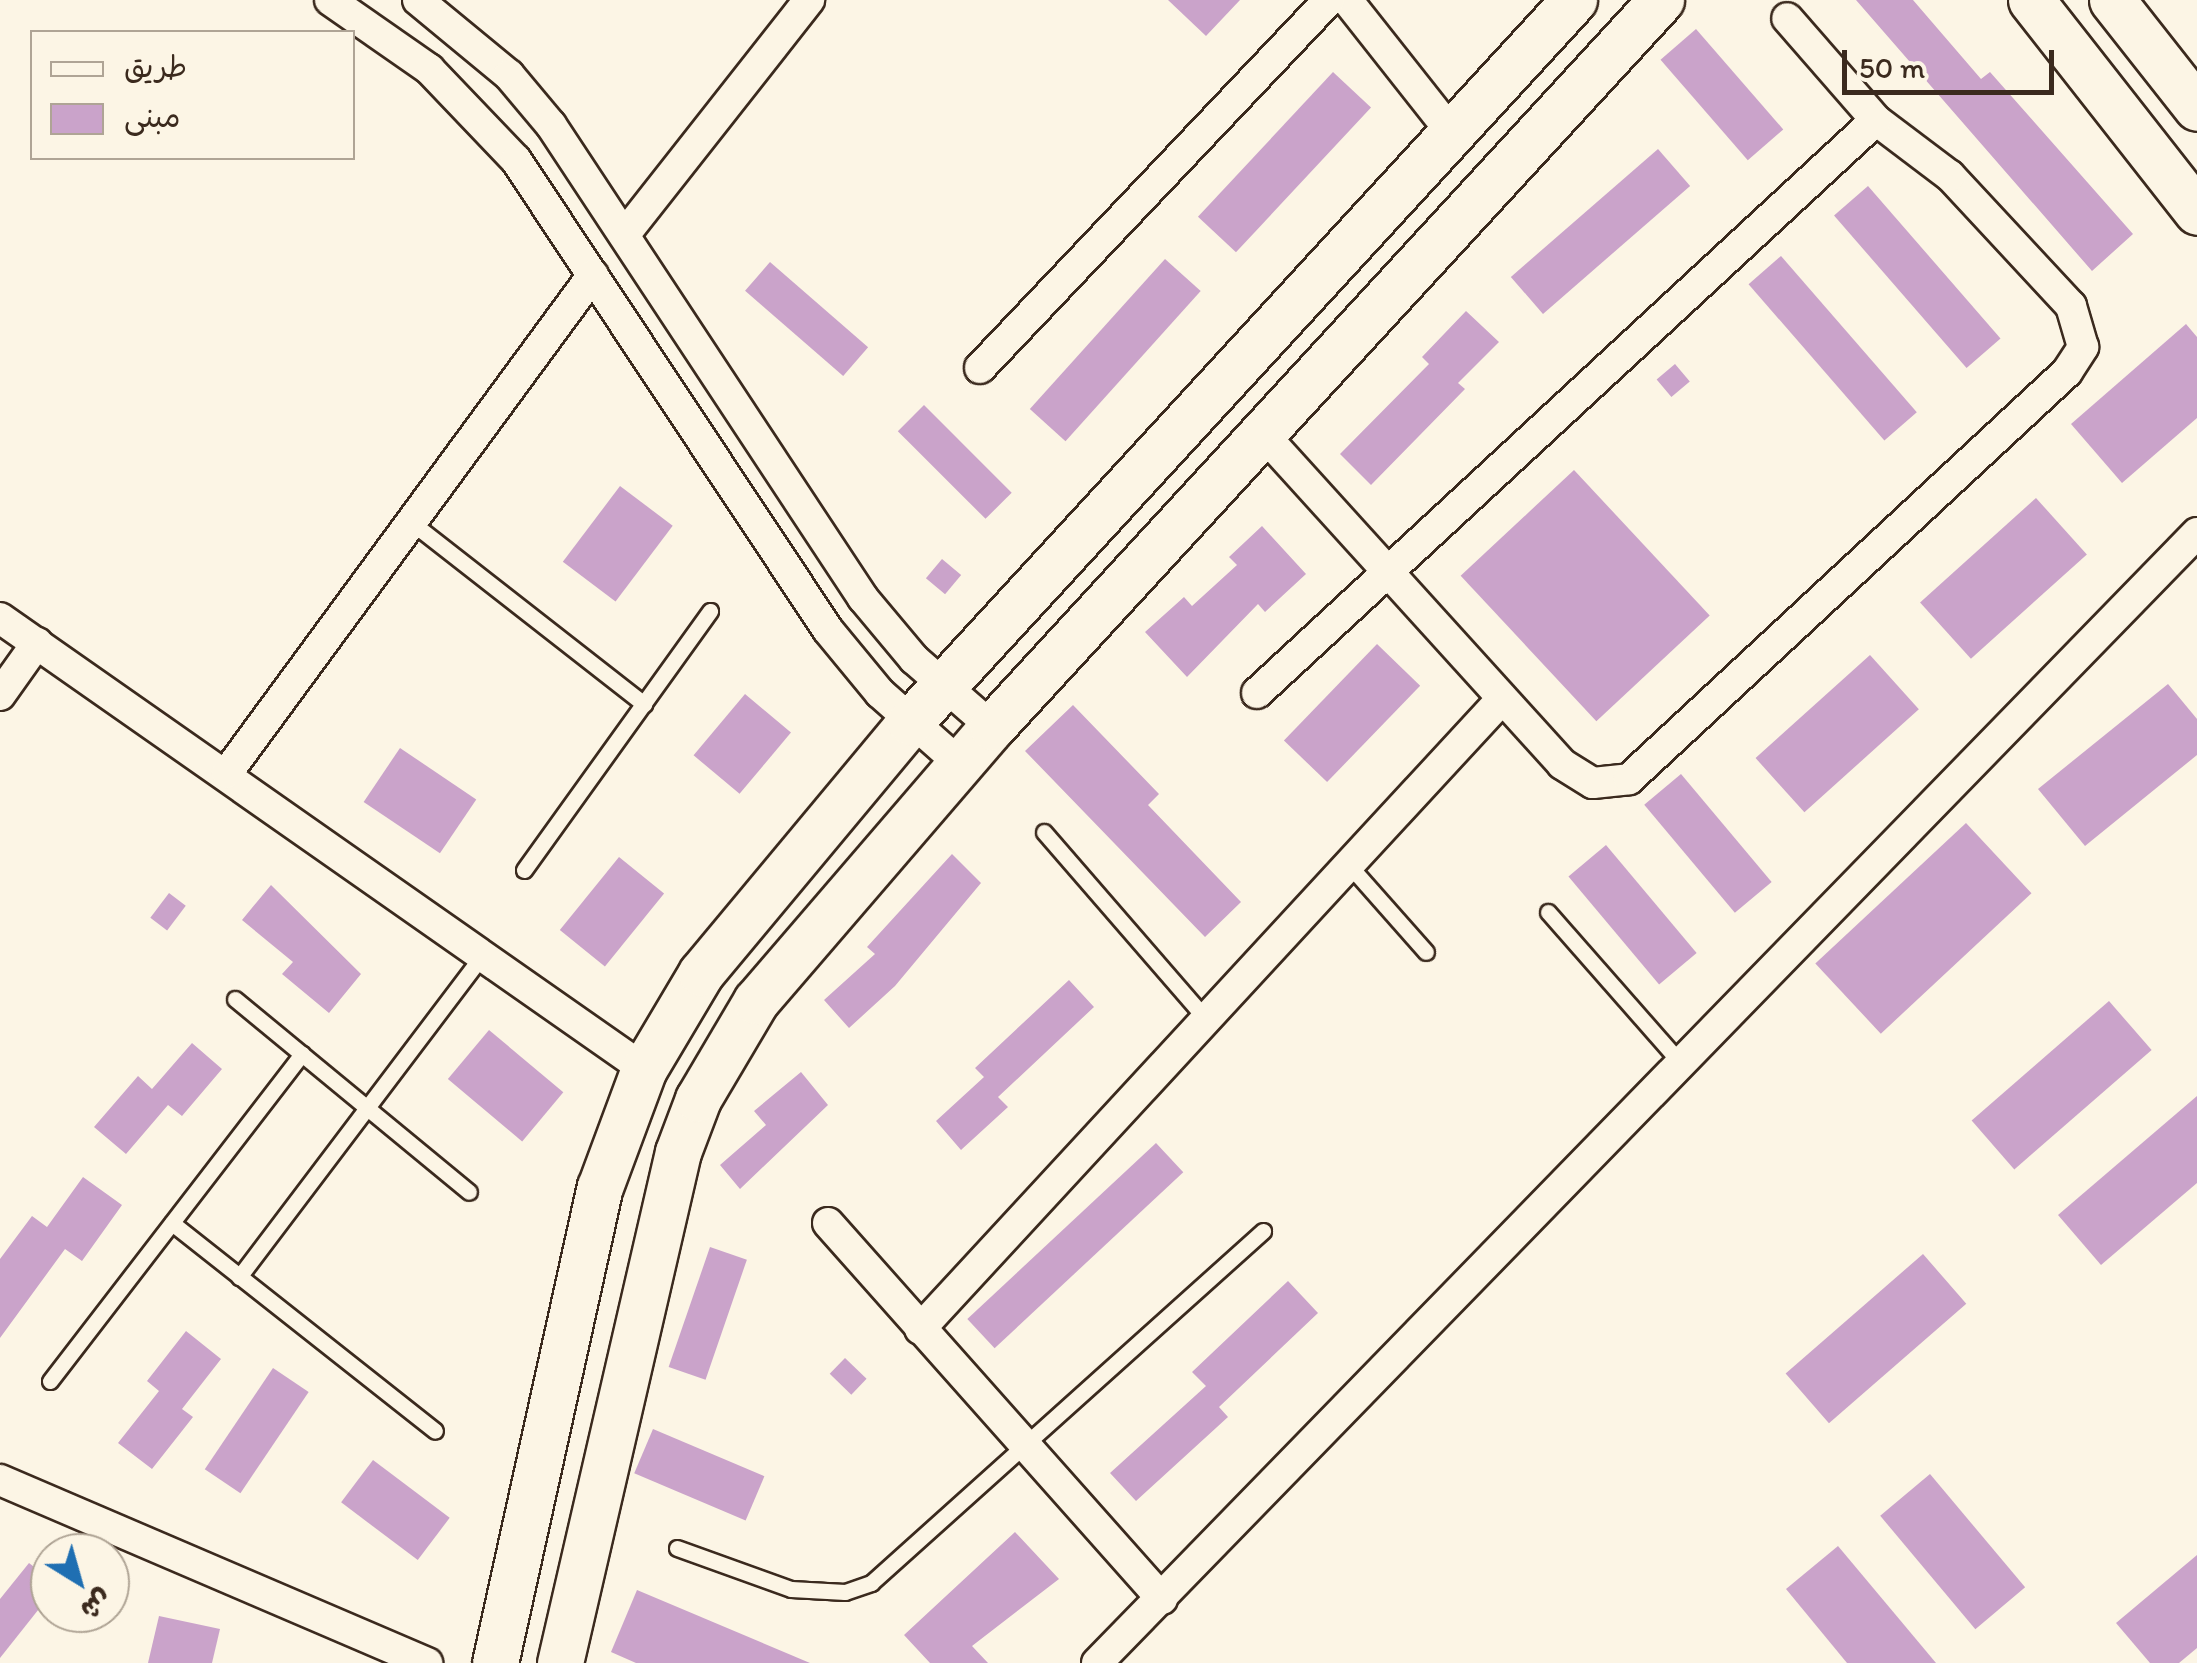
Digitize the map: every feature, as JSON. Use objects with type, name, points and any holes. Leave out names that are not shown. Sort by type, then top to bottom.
[{"type":"main road","points":[[495,1663],[600,1187],[644,1070],[701,973],[942,686],[1574,0]]},
{"type":"main road","points":[[560,1663],[664,1208],[698,1099],[756,1001],[992,727],[1660,0]]},
{"type":"main road","points":[[2031,0],[2197,212]]},
{"type":"main road","points":[[2112,0],[2197,108]]},
{"type":"street","points":[[330,0],[476,112],[593,275],[828,630],[910,722],[960,764]]},
{"type":"street","points":[[418,0],[508,75],[625,234],[863,598],[942,686],[992,727]]},
{"type":"street","points":[[625,234],[809,0]]},
{"type":"street","points":[[980,368],[1328,0]]},
{"type":"street","points":[[1347,0],[1452,133]]},
{"type":"street","points":[[1263,434],[1576,776],[1592,784],[1628,779],[2078,361],[2084,332],[2071,306],[1966,192],[1876,120],[1788,18]]},
{"type":"street","points":[[1257,692],[1876,120]]},
{"type":"street","points":[[226,773],[593,275]]},
{"type":"street","points":[[1096,1663],[2197,533]]},
{"type":"street","points":[[0,618],[644,1070]]},
{"type":"street","points":[[0,695],[37,643]]},
{"type":"street","points":[[920,1329],[1502,699]]},
{"type":"street","points":[[828,1223],[1162,1599]]},
{"type":"street","points":[[0,1480],[428,1663]]},
{"type":"lane","points":[[411,522],[644,704]]},
{"type":"lane","points":[[524,870],[710,611]]},
{"type":"lane","points":[[1044,832],[1207,1020]]},
{"type":"lane","points":[[1350,866],[1426,952]]},
{"type":"lane","points":[[1548,912],[1680,1062]]},
{"type":"lane","points":[[239,1277],[483,954]]},
{"type":"lane","points":[[235,1000],[469,1192]]},
{"type":"lane","points":[[50,1381],[302,1054]]},
{"type":"lane","points":[[172,1224],[435,1430]]},
{"type":"lane","points":[[676,1548],[791,1590],[845,1592],[893,1568],[1263,1231]]},
{"type":"building","points":[[1168,0],[1240,0],[1206,36]]},
{"type":"building","points":[[1856,0],[1913,0],[1981,79],[1990,72],[2133,234],[2092,271]]},
{"type":"building","points":[[1696,29],[1783,129],[1748,160],[1661,60]]},
{"type":"building","points":[[1333,72],[1371,107],[1236,252],[1198,217]]},
{"type":"building","points":[[1658,149],[1690,186],[1543,314],[1511,277]]},
{"type":"building","points":[[1868,186],[2001,338],[1967,368],[1834,216]]},
{"type":"building","points":[[1781,256],[1917,412],[1884,440],[1749,284]]},
{"type":"building","points":[[1165,259],[1201,291],[1066,441],[1030,409]]},
{"type":"building","points":[[770,262],[868,347],[843,376],[745,291]]},
{"type":"building","points":[[1466,311],[1499,342],[1458,383],[1465,389],[1371,485],[1340,454],[1429,364],[1422,357]]},
{"type":"building","points":[[2186,324],[2197,337],[2197,418],[2122,483],[2071,424]]},
{"type":"building","points":[[1675,364],[1690,382],[1671,397],[1657,379]]},
{"type":"building","points":[[924,405],[1012,493],[986,519],[898,431]]},
{"type":"building","points":[[1574,470],[1710,616],[1596,721],[1461,576]]},
{"type":"building","points":[[620,486],[673,526],[616,602],[563,562]]},
{"type":"building","points":[[2036,498],[2087,554],[1971,659],[1920,602]]},
{"type":"building","points":[[1262,526],[1306,574],[1265,612],[1258,604],[1187,677],[1145,632],[1184,597],[1192,606],[1237,565],[1229,557]]},
{"type":"building","points":[[942,559],[961,575],[945,594],[926,578]]},
{"type":"building","points":[[1377,644],[1420,686],[1327,782],[1284,740]]},
{"type":"building","points":[[1870,655],[1919,709],[1804,812],[1756,758]]},
{"type":"building","points":[[2168,684],[2197,719],[2197,755],[2085,846],[2038,789]]},
{"type":"building","points":[[745,694],[791,733],[740,794],[694,755]]},
{"type":"building","points":[[1073,705],[1159,794],[1148,805],[1241,902],[1205,937],[1025,751]]},
{"type":"building","points":[[400,748],[476,799],[440,853],[364,802]]},
{"type":"building","points":[[1681,774],[1772,882],[1735,913],[1644,805]]},
{"type":"building","points":[[1966,823],[2031,893],[1881,1034],[1815,963]]},
{"type":"building","points":[[1606,845],[1697,953],[1659,985],[1568,876]]},
{"type":"building","points":[[952,854],[981,883],[895,986],[849,1028],[824,1000],[875,954],[867,947]]},
{"type":"building","points":[[619,857],[664,894],[605,967],[560,930]]},
{"type":"building","points":[[271,885],[361,974],[329,1013],[282,974],[293,962],[242,920]]},
{"type":"building","points":[[169,893],[186,906],[167,930],[150,918]]},
{"type":"building","points":[[1069,980],[1094,1007],[998,1097],[1008,1107],[961,1150],[936,1121],[984,1077],[975,1068]]},
{"type":"building","points":[[2109,1001],[2152,1050],[2014,1169],[1972,1120]]},
{"type":"building","points":[[489,1030],[563,1092],[522,1141],[448,1079]]},
{"type":"building","points":[[192,1043],[222,1069],[182,1116],[168,1105],[126,1154],[94,1127],[138,1076],[152,1089]]},
{"type":"building","points":[[801,1072],[828,1105],[740,1189],[720,1165],[766,1125],[754,1111]]},
{"type":"building","points":[[2197,1096],[2197,1183],[2101,1265],[2058,1215]]},
{"type":"building","points":[[1156,1143],[1183,1172],[995,1348],[967,1319]]},
{"type":"building","points":[[83,1177],[122,1205],[82,1261],[65,1249],[0,1338],[0,1259],[32,1216],[47,1227]]},
{"type":"building","points":[[710,1247],[747,1260],[706,1380],[669,1367]]},
{"type":"building","points":[[1923,1254],[1966,1304],[1829,1423],[1786,1373]]},
{"type":"building","points":[[1288,1281],[1318,1313],[1219,1407],[1228,1417],[1136,1501],[1110,1473],[1206,1386],[1192,1372]]},
{"type":"building","points":[[186,1331],[221,1359],[182,1409],[193,1417],[152,1469],[118,1443],[159,1391],[147,1381]]},
{"type":"building","points":[[845,1358],[867,1379],[851,1395],[830,1374]]},
{"type":"building","points":[[273,1368],[309,1392],[240,1493],[205,1469]]},
{"type":"building","points":[[653,1429],[764,1476],[746,1520],[634,1473]]},
{"type":"building","points":[[373,1460],[450,1518],[418,1560],[341,1502]]},
{"type":"building","points":[[1930,1474],[2025,1587],[1975,1629],[1880,1516]]},
{"type":"building","points":[[1015,1532],[1059,1579],[972,1646],[988,1663],[930,1663],[904,1635]]},
{"type":"building","points":[[1838,1546],[1936,1663],[1847,1663],[1786,1589]]},
{"type":"building","points":[[2197,1555],[2197,1648],[2179,1663],[2150,1663],[2116,1623]]},
{"type":"building","points":[[30,1564],[30,1620],[0,1658],[0,1599]]},
{"type":"building","points":[[637,1590],[810,1663],[636,1663],[611,1652]]},
{"type":"building","points":[[159,1616],[220,1629],[212,1663],[148,1663]]}]
